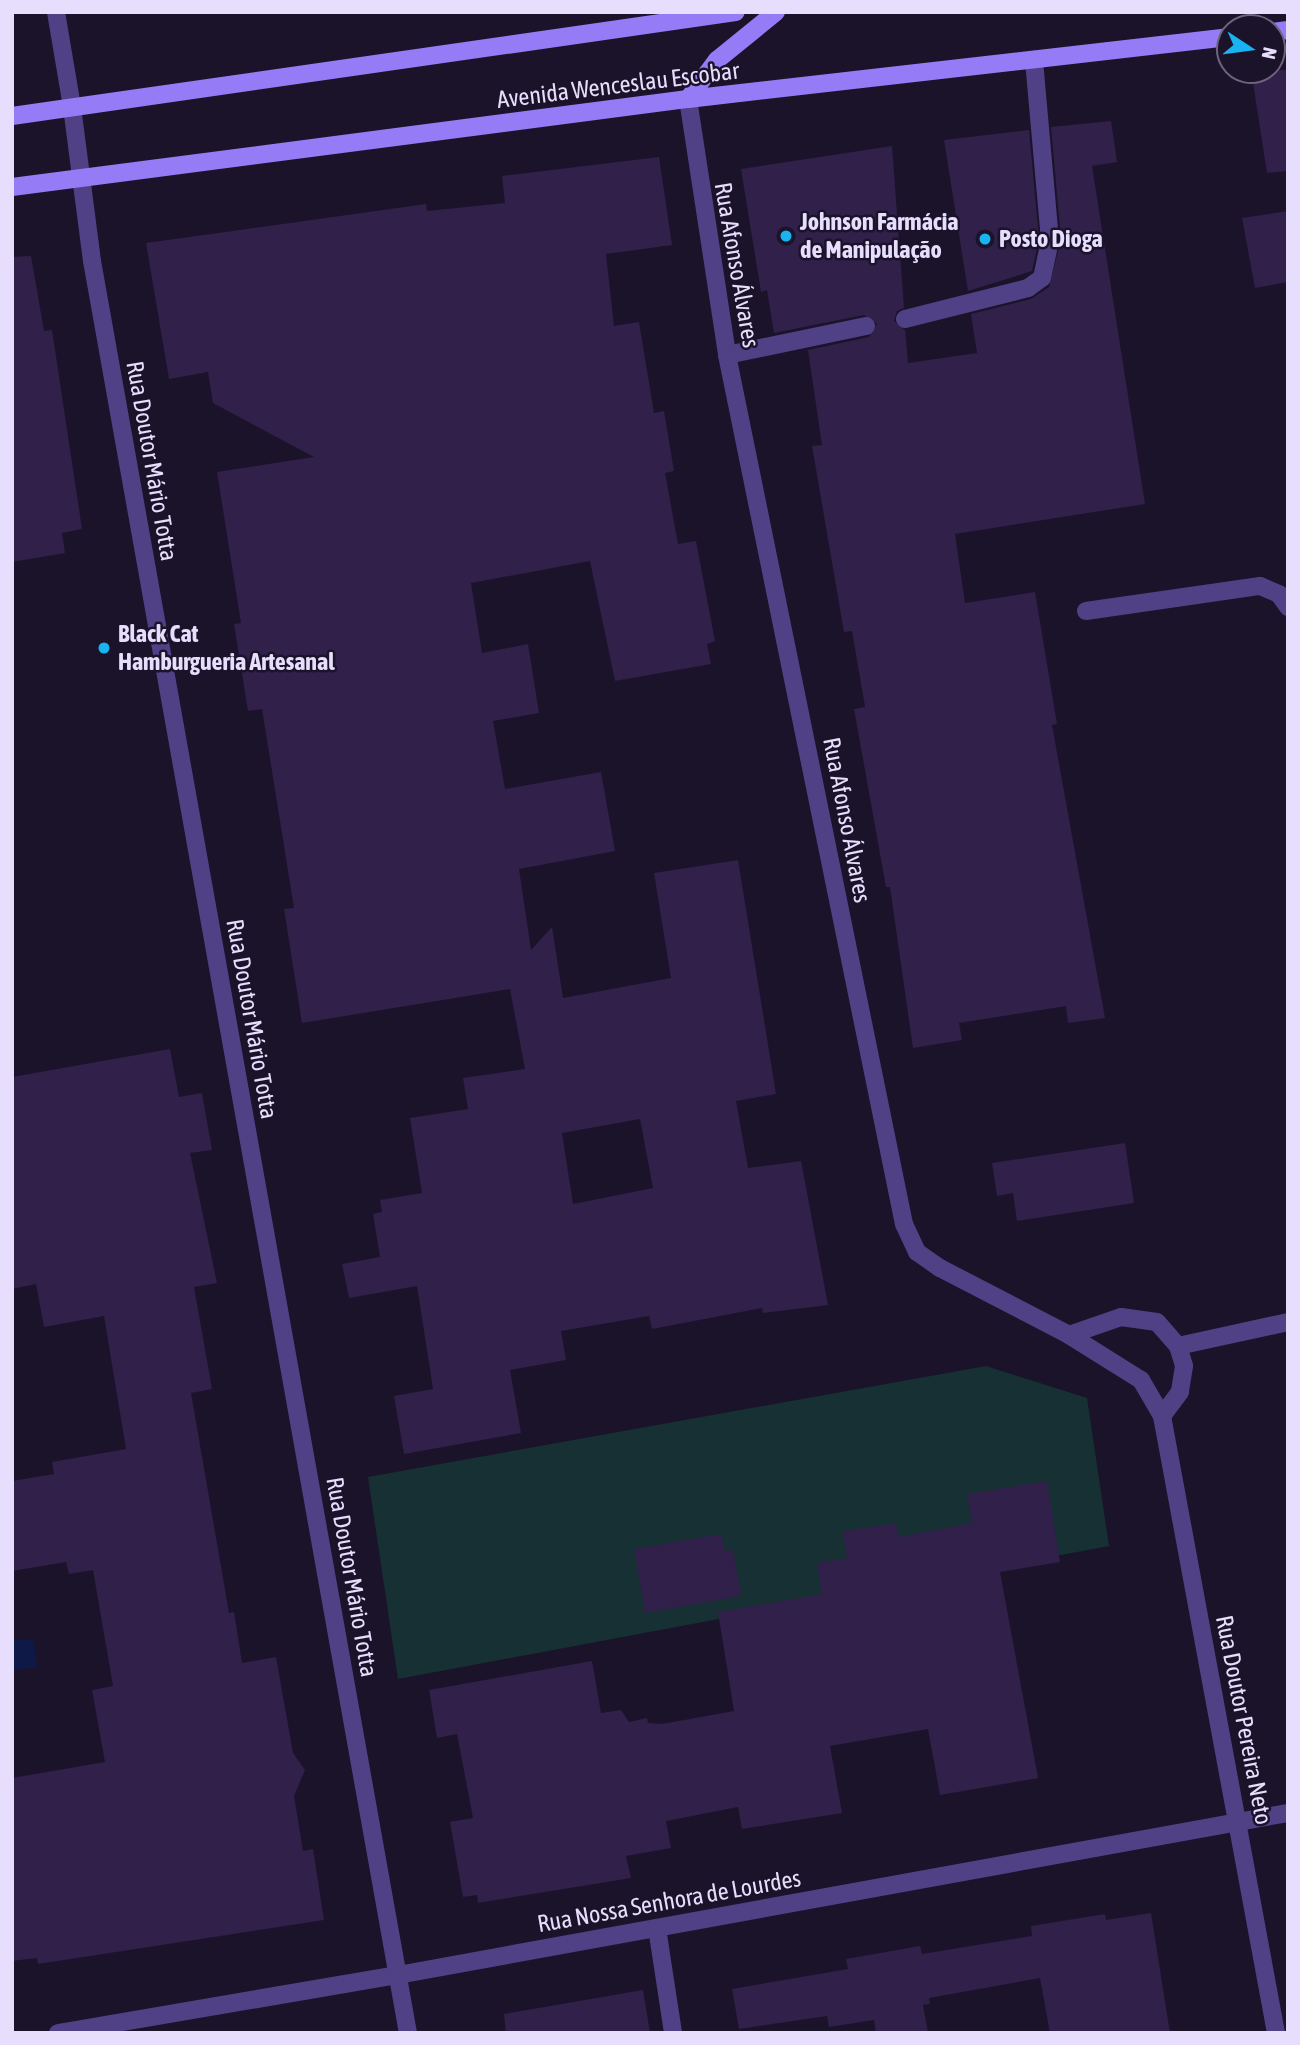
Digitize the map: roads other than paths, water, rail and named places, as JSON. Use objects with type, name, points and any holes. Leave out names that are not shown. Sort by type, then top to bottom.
[{"type":"main road","points":[[12,116],[736,12]]},
{"type":"main road","points":[[688,99],[717,60],[776,12]]},
{"type":"main road","name":"Avenida Wenceslau Escobar","points":[[12,187],[688,99],[1216,39]]},
{"type":"street","name":"Rua Doutor Mário Totta","points":[[56,12],[72,107],[92,261],[408,2033]]},
{"type":"street","points":[[905,319],[1028,288],[1042,278],[1051,240],[1034,60]]},
{"type":"street","name":"Rua Afonso Álvares","points":[[688,99],[727,355],[904,1224],[917,1252],[940,1268],[1069,1335],[1141,1380],[1162,1416]]},
{"type":"street","points":[[727,355],[866,326]]},
{"type":"street","points":[[1086,611],[1260,586],[1279,594],[1288,607]]},
{"type":"street","points":[[1069,1335],[1121,1317],[1157,1322],[1178,1346],[1184,1366],[1180,1392],[1162,1416]]},
{"type":"street","points":[[1178,1346],[1288,1322]]},
{"type":"street","name":"Rua Doutor Pereira Neto","points":[[1162,1416],[1276,2033]]},
{"type":"street","name":"Rua Nossa Senhora de Lourdes","points":[[58,2033],[398,1975],[1288,1813]]},
{"type":"street","points":[[657,1928],[673,2033]]},
{"type":"place","name":"Johnson Farmácia de Manipulação","points":[[786,236]]},
{"type":"place","name":"Posto Dioga","points":[[985,239]]},
{"type":"place","name":"Black Cat Hamburgueria Artesanal","points":[[104,648]]}]
